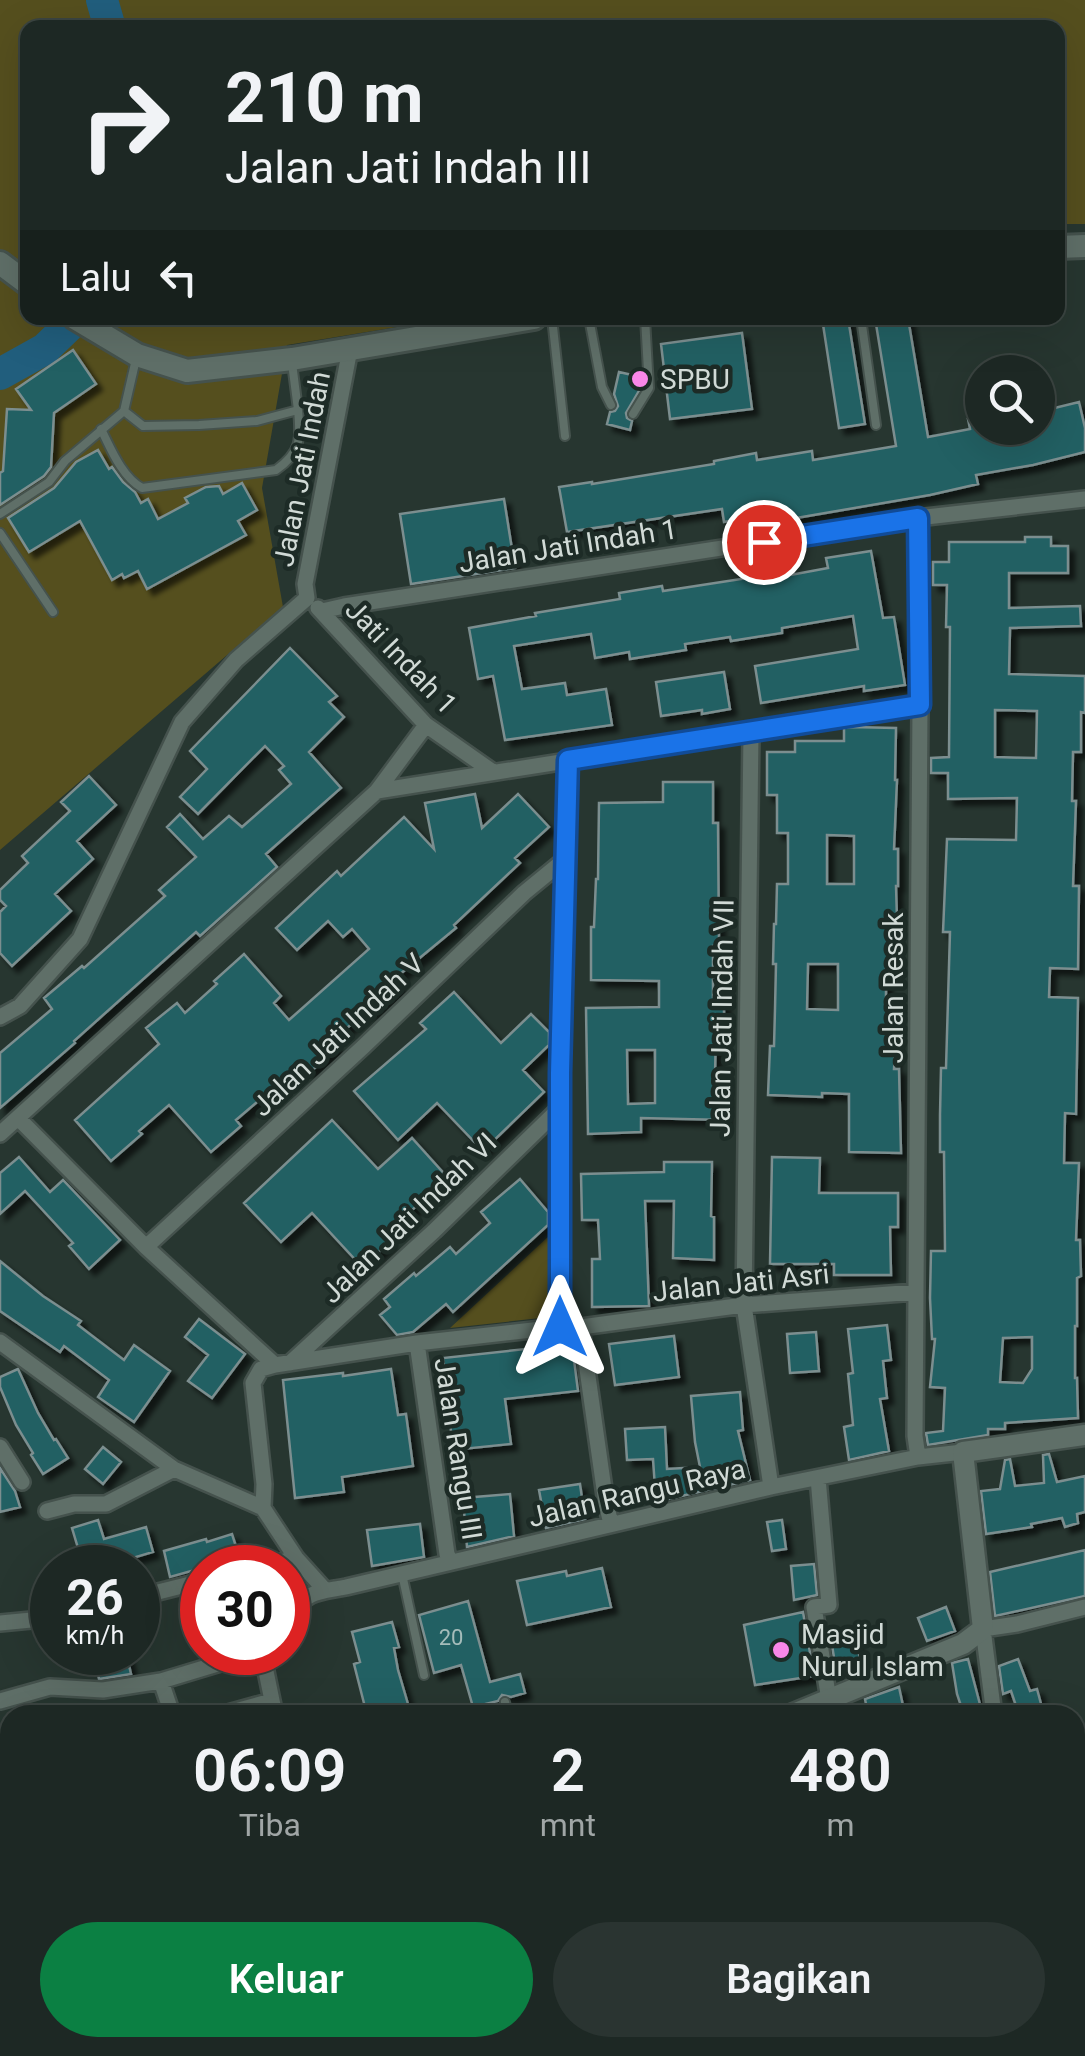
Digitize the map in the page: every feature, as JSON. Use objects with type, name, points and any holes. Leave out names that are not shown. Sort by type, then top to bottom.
[{"type":"main road","points":[[86,325],[137,354],[188,371],[292,359],[494,325]]},
{"type":"street","name":"Jalan Jati Indah","points":[[308,598],[305,584],[350,350]]},
{"type":"street","points":[[918,518],[1085,498]]},
{"type":"street","name":"Jalan Jati Indah 1","points":[[322,611],[918,518]]},
{"type":"street","name":"Jalan Resak","points":[[918,518],[918,1458]]},
{"type":"street","name":"Jati Indah 1","points":[[308,598],[426,725],[493,772]]},
{"type":"street","points":[[0,1017],[20,1006],[80,940],[182,722],[236,660],[308,598]]},
{"type":"street","points":[[378,790],[920,705]]},
{"type":"street","points":[[0,1134],[378,790],[426,725]]},
{"type":"street","name":"Jalan Jati Indah VII","points":[[751,732],[744,1305],[771,1487]]},
{"type":"street","points":[[560,1327],[560,1108],[568,760]]},
{"type":"street","name":"Jalan Jati Indah V","points":[[146,1246],[363,1048],[524,893],[564,861]]},
{"type":"street","name":"Jalan Jati Indah VI","points":[[262,1508],[264,1484],[252,1384],[260,1369],[282,1364],[420,1244],[560,1108]]},
{"type":"street","points":[[19,1119],[146,1246],[282,1364]]},
{"type":"street","name":"Jalan Jati Asri","points":[[282,1364],[417,1343],[581,1327],[744,1305],[916,1292]]},
{"type":"street","points":[[581,1327],[611,1524]]},
{"type":"street","name":"Jalan Rangu III","points":[[417,1343],[451,1562]]},
{"type":"street","points":[[4,1351],[174,1469],[262,1508],[287,1545]]},
{"type":"street","points":[[993,1705],[963,1452],[1085,1435]]},
{"type":"street","points":[[1,1451],[22,1482]]},
{"type":"street","name":"Jalan Rangu Raya","points":[[324,1589],[771,1487],[963,1452]]},
{"type":"street","points":[[48,1511],[74,1504],[106,1504],[174,1469]]},
{"type":"street","points":[[818,1478],[829,1605],[814,1608],[829,1700]]},
{"type":"street","points":[[310,1574],[324,1589],[310,1594]]},
{"type":"street","points":[[816,1705],[963,1644],[984,1629],[1085,1608]]},
{"type":"street","points":[[0,1623],[30,1620]]},
{"type":"street","points":[[0,1701],[50,1688],[103,1690],[181,1675]]},
{"type":"street","points":[[265,1675],[272,1705]]},
{"type":"street","points":[[161,1681],[169,1705]]},
{"type":"lane","points":[[553,325],[565,436]]},
{"type":"lane","points":[[590,325],[602,387],[612,405]]},
{"type":"lane","points":[[633,414],[648,388],[645,325]]},
{"type":"lane","points":[[862,325],[876,425]]},
{"type":"lane","points":[[0,514],[49,482],[65,460],[124,411],[137,354]]},
{"type":"lane","points":[[101,430],[126,472],[142,488],[276,470],[294,457],[300,436],[292,359]]},
{"type":"lane","points":[[124,411],[143,426],[199,426],[257,421],[298,410]]},
{"type":"lane","points":[[0,534],[52,612]]},
{"type":"lane","points":[[402,1574],[424,1675]]},
{"type":"shaded area","points":[[0,0],[1085,0],[1085,224],[1065,224],[1065,20],[20,20],[20,325],[410,325],[287,345],[262,488],[283,607],[0,850]]},
{"type":"shaded area","points":[[550,1235],[550,1317],[450,1328]]},
{"type":"building","points":[[823,325],[849,325],[865,424],[839,428]]},
{"type":"building","points":[[876,325],[909,325],[928,437],[965,430],[965,445],[1055,445],[1055,408],[1079,402],[1085,428],[1085,452],[976,475],[978,484],[930,495],[773,522],[772,513],[724,522],[722,509],[567,532],[559,487],[714,464],[756,453],[757,460],[812,451],[813,460],[896,446]]},
{"type":"building","points":[[742,333],[752,409],[670,419],[661,344]]},
{"type":"building","points":[[73,350],[96,384],[54,413],[51,467],[44,476],[0,505],[7,409],[31,410],[16,389]]},
{"type":"building","points":[[619,372],[641,377],[639,391],[626,413],[632,421],[630,430],[607,424],[610,412],[618,406],[614,394]]},
{"type":"building","points":[[98,450],[109,469],[112,467],[141,503],[148,499],[158,519],[188,503],[185,498],[206,487],[219,486],[223,494],[242,483],[257,510],[238,521],[246,535],[147,589],[138,571],[112,580],[80,521],[29,552],[8,518],[54,488],[76,462]]},
{"type":"building","points":[[504,499],[515,568],[411,584],[400,514]]},
{"type":"building","points":[[1025,537],[1051,537],[1051,546],[1068,546],[1068,573],[1009,573],[1009,608],[1080,606],[1081,626],[1010,628],[1009,674],[1085,676],[1081,752],[1073,752],[1073,886],[1079,886],[1078,969],[1050,968],[1049,997],[1078,998],[1076,1114],[1065,1113],[1064,1163],[1079,1163],[1076,1240],[1080,1240],[1081,1276],[1077,1278],[1075,1326],[1078,1418],[1005,1423],[1005,1429],[988,1429],[988,1435],[928,1445],[926,1433],[943,1431],[945,1388],[930,1387],[935,1339],[930,1298],[931,1251],[945,1251],[940,1115],[941,1068],[946,1068],[950,932],[943,932],[947,839],[1016,840],[1017,798],[948,799],[948,773],[931,773],[931,758],[949,757],[947,585],[933,585],[933,562],[949,562],[949,542],[1025,542]],"holes":[[[995,710],[1037,711],[1036,758],[995,757]],[[1032,1337],[1032,1369],[1023,1383],[1000,1382],[1003,1338]]]},
{"type":"building","points":[[871,551],[883,618],[894,617],[905,685],[864,691],[864,686],[761,703],[755,666],[858,649],[853,616],[782,628],[782,633],[685,644],[686,650],[630,659],[629,652],[595,658],[591,634],[514,646],[522,689],[565,683],[567,695],[606,689],[612,725],[505,740],[493,676],[478,679],[469,628],[620,599],[619,593],[662,586],[663,591],[773,574],[774,578],[828,568],[826,558]]},
{"type":"building","points":[[290,648],[337,696],[329,702],[344,717],[309,752],[341,788],[266,854],[277,867],[200,936],[196,932],[0,1108],[0,1053],[52,1009],[44,998],[165,896],[159,890],[196,857],[167,827],[180,814],[203,839],[229,816],[242,827],[291,784],[279,770],[284,766],[265,746],[198,814],[180,797],[207,769],[190,751]]},
{"type":"building","points":[[724,672],[730,709],[661,716],[656,682]]},
{"type":"building","points":[[844,728],[896,728],[897,919],[890,920],[886,1002],[888,1038],[896,1038],[894,1069],[899,1069],[901,1153],[849,1152],[849,1094],[768,1095],[770,1046],[774,1046],[777,884],[788,884],[788,833],[777,833],[777,795],[767,795],[767,752],[795,752],[795,741],[844,741]],"holes":[[[827,835],[854,836],[854,884],[827,884]],[[808,964],[838,964],[838,1010],[807,1009]]]},
{"type":"building","points":[[89,776],[116,805],[77,841],[93,859],[55,894],[71,911],[12,966],[0,953],[0,912],[6,906],[0,900],[0,890],[28,863],[22,856],[70,811],[61,802]]},
{"type":"building","points":[[663,782],[713,782],[713,823],[718,823],[719,946],[713,946],[713,997],[724,997],[724,1030],[716,1030],[715,1076],[725,1076],[725,1120],[641,1118],[641,1132],[588,1134],[586,1008],[659,1007],[659,981],[591,980],[599,803],[663,802]],"holes":[[[627,1050],[655,1050],[655,1103],[628,1104]]]},
{"type":"building","points":[[475,794],[482,828],[518,794],[549,827],[515,858],[520,863],[454,925],[456,928],[393,980],[400,988],[331,1041],[337,1049],[310,1072],[305,1066],[236,1120],[241,1126],[211,1152],[169,1105],[111,1161],[75,1120],[159,1044],[146,1028],[177,1003],[185,1013],[244,954],[281,996],[274,1003],[289,1020],[369,949],[352,929],[343,937],[328,921],[297,950],[276,928],[337,871],[341,876],[404,817],[434,849],[425,803]]},
{"type":"building","points":[[454,992],[501,1043],[531,1014],[549,1032],[549,1045],[523,1070],[544,1092],[483,1151],[437,1103],[398,1140],[354,1091],[426,1029],[420,1023]]},
{"type":"building","points":[[332,1120],[378,1169],[412,1138],[448,1178],[384,1235],[390,1242],[362,1267],[312,1213],[281,1242],[244,1203]]},
{"type":"building","points":[[19,1157],[50,1192],[63,1180],[120,1240],[89,1269],[69,1246],[73,1243],[25,1191],[0,1214],[0,1173]]},
{"type":"building","points":[[772,1157],[820,1158],[819,1193],[898,1193],[898,1227],[890,1227],[891,1275],[834,1275],[834,1264],[770,1264]]},
{"type":"building","points":[[664,1162],[712,1162],[714,1260],[673,1258],[674,1201],[645,1201],[649,1306],[592,1307],[592,1259],[600,1259],[598,1220],[582,1220],[581,1174],[664,1172]]},
{"type":"building","points":[[520,1179],[548,1212],[548,1225],[453,1312],[446,1304],[413,1332],[397,1335],[380,1315],[390,1307],[384,1299],[450,1247],[456,1254],[490,1223],[481,1212]]},
{"type":"building","points":[[0,1261],[81,1321],[78,1325],[124,1360],[134,1345],[170,1371],[134,1422],[98,1397],[109,1380],[64,1346],[60,1352],[0,1311]]},
{"type":"building","points":[[199,1319],[245,1354],[212,1398],[188,1381],[208,1355],[185,1337]]},
{"type":"building","points":[[887,1325],[891,1360],[883,1361],[887,1398],[880,1399],[889,1451],[849,1460],[844,1427],[853,1425],[848,1329]]},
{"type":"building","points":[[816,1332],[819,1371],[790,1373],[787,1334]]},
{"type":"building","points":[[674,1336],[679,1377],[615,1385],[609,1344]]},
{"type":"building","points":[[572,1344],[578,1391],[505,1399],[511,1444],[453,1450],[443,1358]]},
{"type":"building","points":[[18,1369],[38,1413],[68,1458],[43,1474],[0,1387],[0,1377]]},
{"type":"building","points":[[391,1369],[398,1415],[406,1414],[413,1466],[342,1477],[344,1492],[295,1498],[283,1380]]},
{"type":"building","points":[[740,1392],[743,1430],[738,1431],[750,1480],[656,1502],[653,1459],[627,1460],[625,1429],[665,1427],[667,1469],[700,1467],[691,1396]]},
{"type":"building","points":[[103,1447],[121,1462],[103,1484],[85,1469]]},
{"type":"building","points":[[1049,1454],[1057,1482],[1085,1476],[1085,1512],[1077,1514],[1078,1523],[1065,1527],[1062,1518],[986,1534],[981,1491],[1000,1489],[1005,1460],[1010,1459],[1015,1486],[1044,1483],[1043,1455]]},
{"type":"building","points":[[0,1468],[20,1507],[0,1512]]},
{"type":"building","points":[[580,1484],[585,1519],[546,1528],[539,1490]]},
{"type":"building","points":[[510,1494],[514,1536],[467,1547],[463,1498]]},
{"type":"building","points":[[98,1520],[104,1539],[146,1527],[151,1545],[77,1545],[72,1528]]},
{"type":"building","points":[[782,1520],[786,1549],[772,1551],[767,1522]]},
{"type":"building","points":[[420,1524],[424,1557],[372,1566],[367,1530]]},
{"type":"building","points":[[232,1534],[236,1545],[185,1545],[206,1539],[207,1542]]},
{"type":"building","points":[[180,1546],[180,1574],[170,1577],[164,1551]]},
{"type":"building","points":[[1085,1550],[1085,1596],[995,1616],[990,1572]]},
{"type":"building","points":[[814,1564],[817,1595],[794,1600],[791,1566]]},
{"type":"building","points":[[602,1568],[611,1607],[527,1625],[517,1581]]},
{"type":"building","points":[[468,1601],[490,1682],[520,1674],[525,1693],[502,1695],[498,1701],[472,1705],[461,1665],[434,1673],[419,1615]]},
{"type":"building","points":[[946,1607],[955,1631],[927,1641],[918,1618]]},
{"type":"building","name":"Masjid Nurul Islam","points":[[803,1612],[814,1676],[755,1685],[744,1625]]},
{"type":"building","points":[[392,1622],[399,1647],[394,1648],[398,1670],[408,1704],[364,1705],[354,1664],[360,1662],[352,1632]]},
{"type":"building","points":[[855,1639],[860,1658],[835,1664],[832,1645]]},
{"type":"building","points":[[968,1659],[980,1705],[961,1705],[952,1663]]},
{"type":"building","points":[[1018,1659],[1030,1691],[1037,1689],[1041,1705],[1016,1705],[1011,1691],[1003,1694],[999,1666]]},
{"type":"building","points":[[899,1687],[903,1705],[866,1705],[865,1699]]},
{"type":"waterway","points":[[102,0],[108,20]]},
{"type":"waterway","points":[[0,374],[45,349],[70,325]]},
{"type":"place","name":"SPBU","points":[[640,379]]},
{"type":"place","name":"Masjid Nurul Islam","points":[[781,1650]]},
{"type":"route","points":[[560,1327],[560,1073],[568,760],[920,705],[918,518],[764,542]]}]
